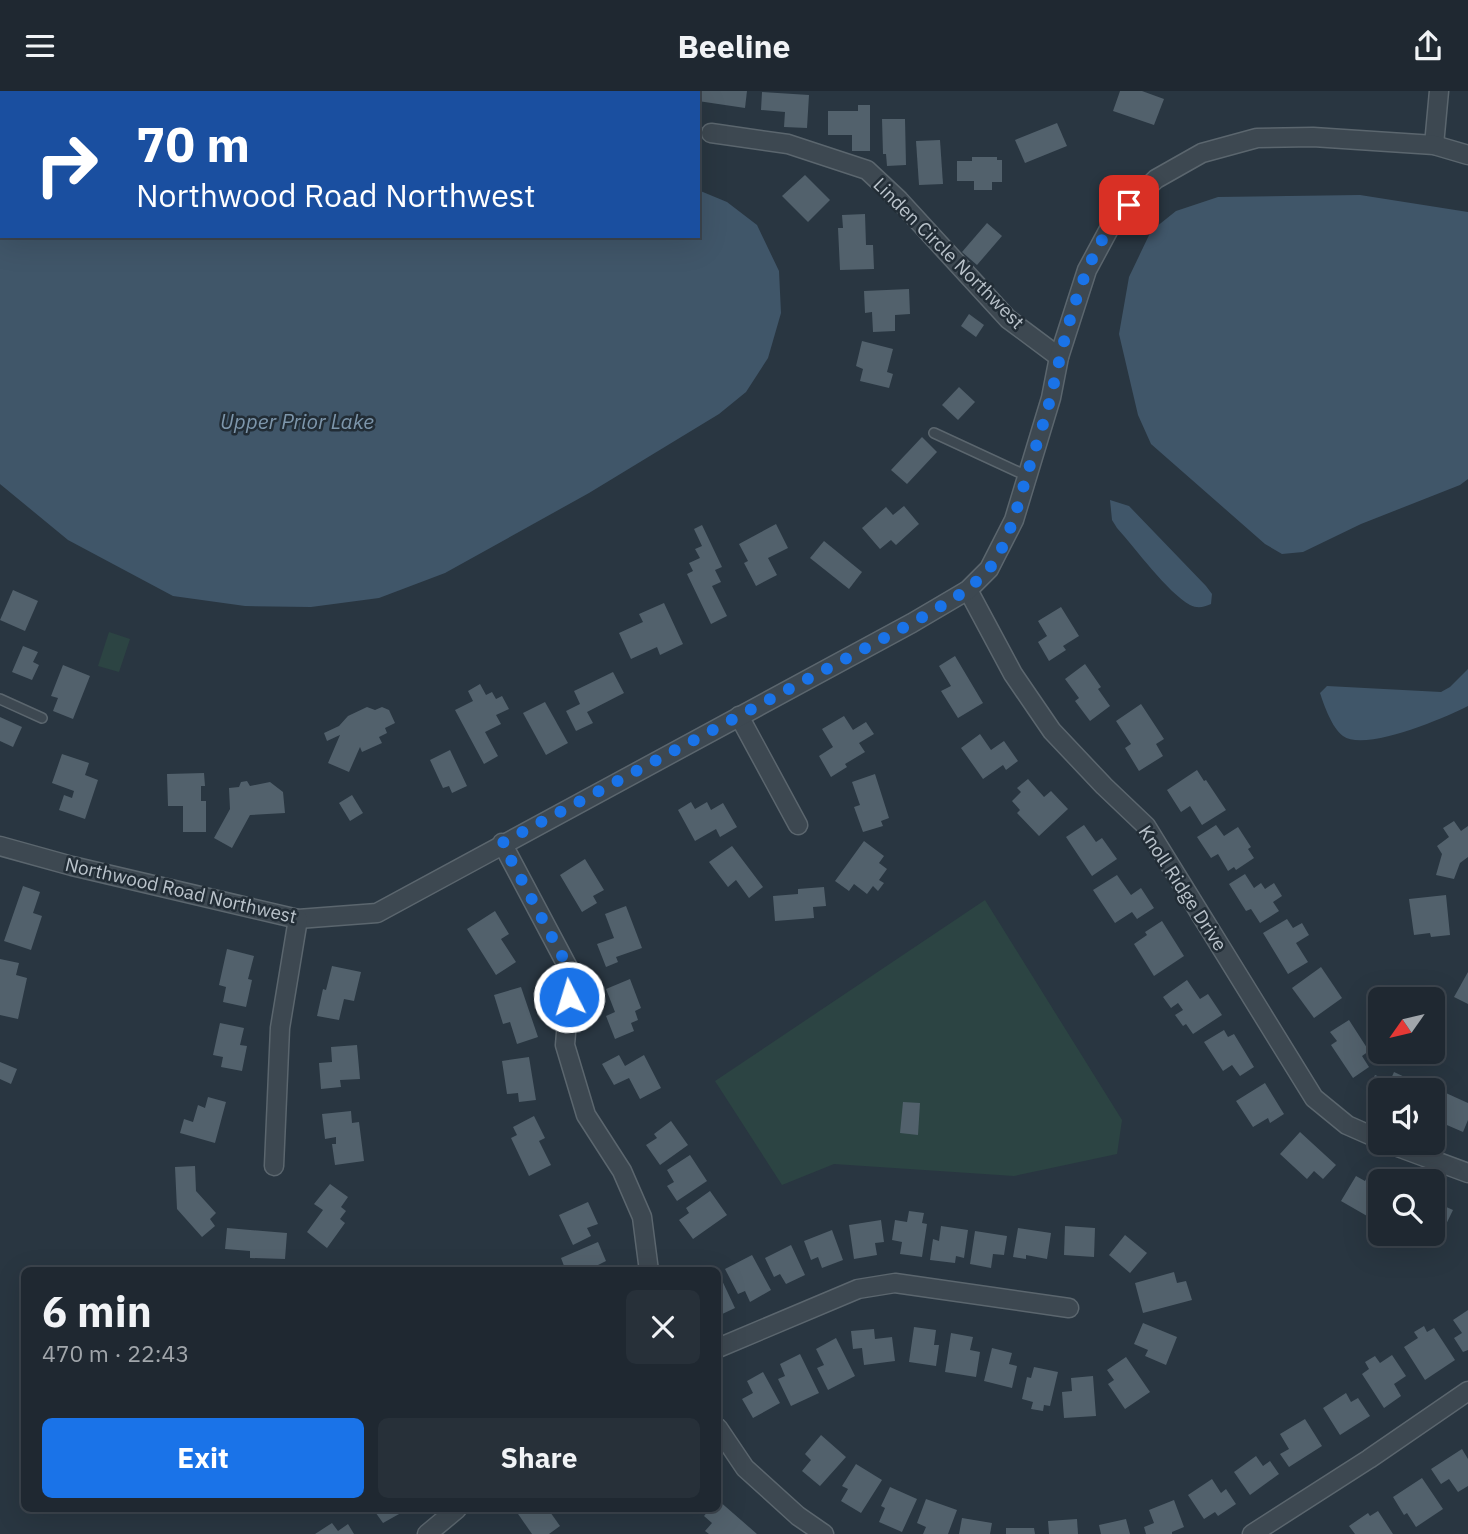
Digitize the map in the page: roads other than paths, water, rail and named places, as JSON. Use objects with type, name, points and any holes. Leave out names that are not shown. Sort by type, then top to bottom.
[{"type":"street","points":[[1434,145],[1439,91]]},
{"type":"street","name":"Linden Circle Northwest","points":[[711,133],[788,144],[867,170],[899,199],[1008,319],[1059,356]]},
{"type":"street","name":"Northwood Road Northwest","points":[[0,846],[72,866],[299,919],[377,913],[912,623],[968,590],[989,569],[1014,520],[1051,398],[1059,356],[1087,271],[1115,218],[1156,179],[1202,153],[1257,138],[1313,137],[1434,145],[1468,155]]},
{"type":"street","name":"Knoll Ridge Drive","points":[[968,590],[1013,674],[1052,731],[1146,826],[1314,1098],[1346,1125],[1368,1134]]},
{"type":"street","points":[[738,716],[798,825]]},
{"type":"street","points":[[502,843],[571,973],[565,1045],[586,1115],[622,1171],[642,1217],[648,1267]]},
{"type":"street","points":[[274,1166],[279,1028],[299,919]]},
{"type":"street","points":[[1419,1155],[1468,1173]]},
{"type":"street","points":[[721,1347],[858,1289],[895,1283],[1069,1308]]},
{"type":"street","points":[[1252,1534],[1370,1459],[1468,1391]]},
{"type":"street","points":[[721,1432],[745,1468],[798,1516],[805,1529],[824,1534]]},
{"type":"street","points":[[427,1534],[453,1512]]},
{"type":"lane","points":[[934,433],[1027,476]]},
{"type":"lane","points":[[0,699],[42,718]]},
{"type":"water","name":"Upper Prior Lake","points":[[700,191],[727,202],[757,225],[779,271],[781,313],[768,358],[746,392],[719,414],[589,493],[445,573],[379,598],[311,607],[245,606],[173,596],[68,540],[0,484],[0,238],[700,238]]},
{"type":"water","points":[[1360,195],[1468,212],[1468,479],[1460,485],[1361,524],[1303,552],[1282,554],[1265,544],[1151,444],[1138,415],[1119,334],[1129,277],[1151,231],[1176,211],[1218,197]]},
{"type":"water","points":[[1110,500],[1129,506],[1206,586],[1212,594],[1211,604],[1201,607],[1190,605],[1162,580],[1117,528],[1112,520]]},
{"type":"water","points":[[1468,669],[1468,706],[1405,731],[1369,740],[1354,740],[1343,736],[1335,728],[1320,693],[1327,686],[1441,692]]}]
